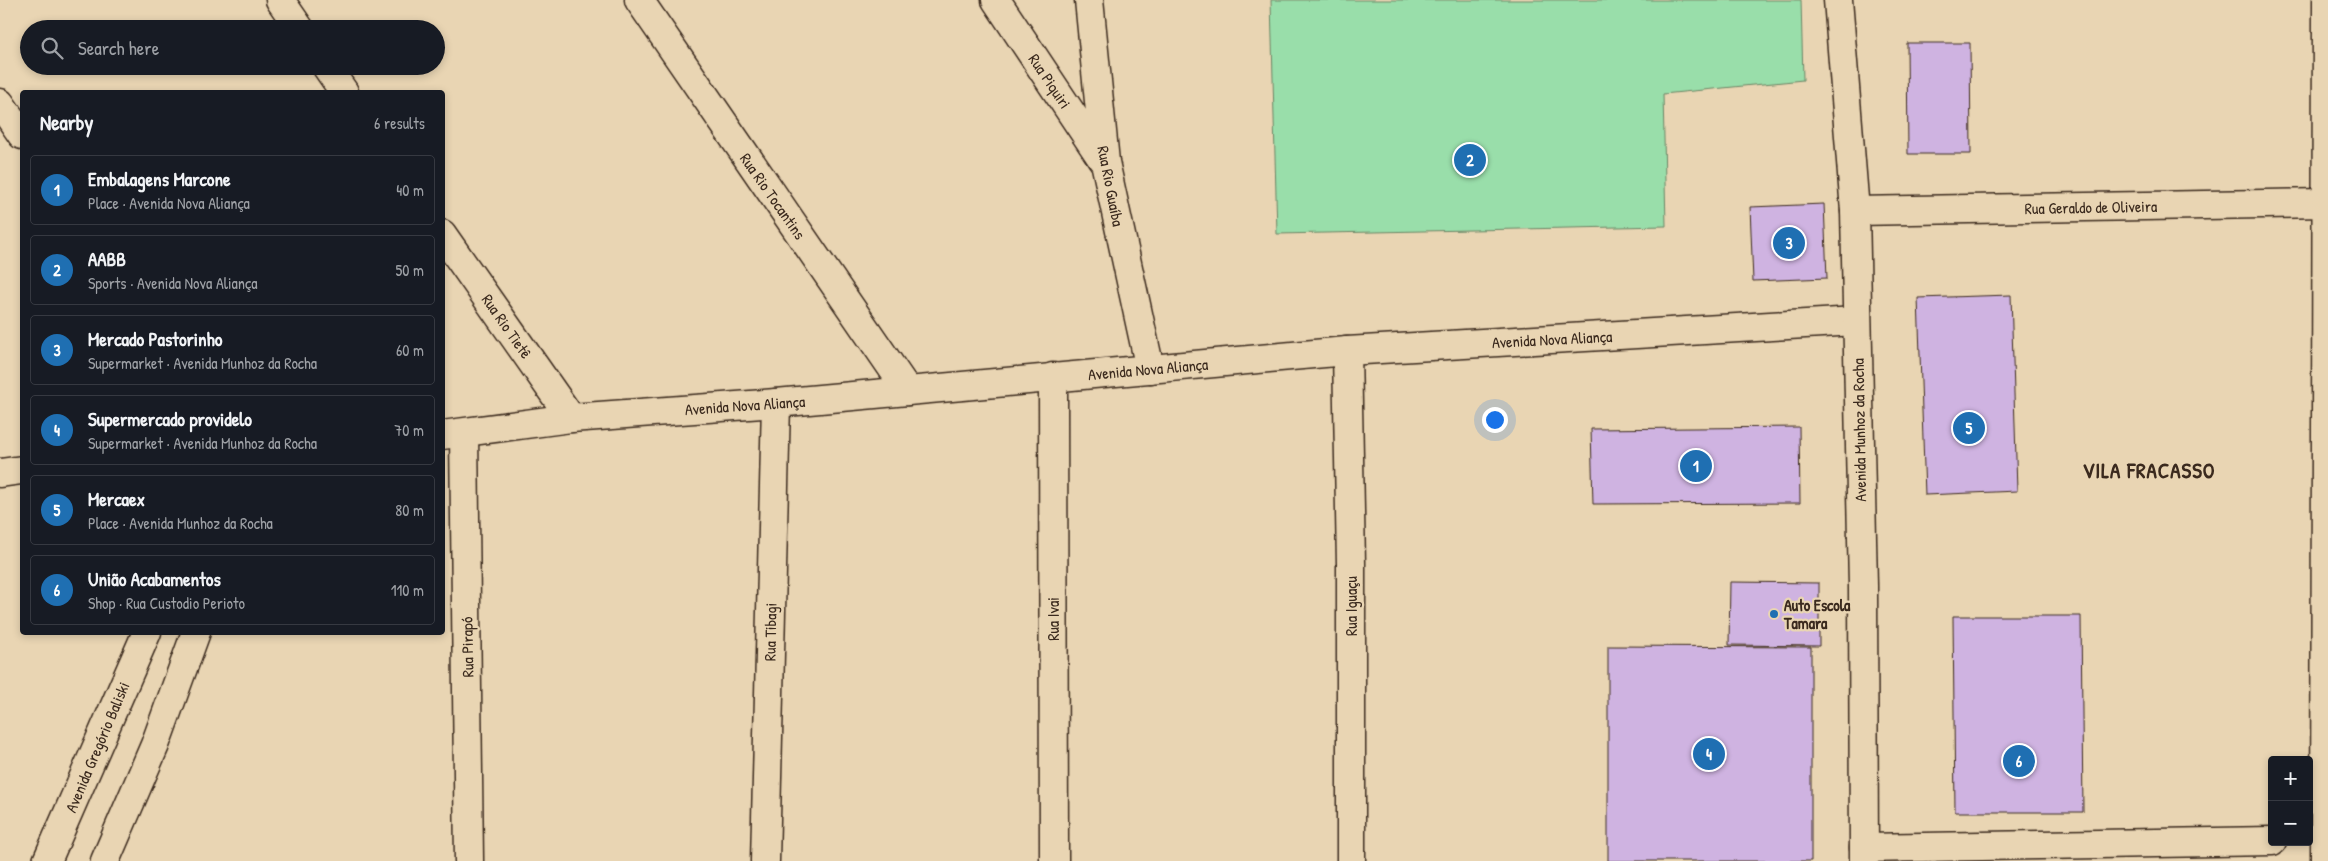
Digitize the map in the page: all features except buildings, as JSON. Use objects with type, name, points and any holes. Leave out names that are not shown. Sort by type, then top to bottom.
[{"type":"street","points":[[280,0],[294,20]]},
{"type":"street","name":"Rua Rio Tocantins","points":[[639,0],[908,391]]},
{"type":"street","name":"Rua Piquiri","points":[[996,0],[1104,162]]},
{"type":"street","name":"Rua Rio Guaíba","points":[[1089,0],[1104,162],[1150,369]]},
{"type":"street","name":"Avenida Munhoz da Rocha","points":[[1838,0],[1855,211],[1863,586],[1864,855]]},
{"type":"street","points":[[2322,845],[2327,425],[2327,0]]},
{"type":"street","points":[[332,75],[343,90]]},
{"type":"street","points":[[0,103],[20,132]]},
{"type":"street","name":"Rua Geraldo de Oliveira","points":[[1855,211],[2327,203]]},
{"type":"street","name":"Rua Rio Tietê","points":[[445,238],[571,418]]},
{"type":"street","name":"Avenida Nova Aliança","points":[[453,434],[571,418],[776,403],[1347,351],[1856,321]]},
{"type":"street","name":"Rua Iguaçu","points":[[1347,351],[1351,564],[1351,861]]},
{"type":"street","name":"Rua Ivai","points":[[1053,378],[1054,861]]},
{"type":"street","name":"Rua Tibagi","points":[[765,861],[776,403]]},
{"type":"street","name":"Rua Pirapó","points":[[453,434],[469,861]]},
{"type":"street","points":[[0,473],[20,470]]},
{"type":"street","name":"Avenida Gregório Baliski","points":[[47,861],[146,635]]},
{"type":"street","points":[[105,861],[155,745],[195,635]]},
{"type":"street","points":[[1864,855],[2268,841]]},
{"type":"green space","points":[[1271,0],[1801,0],[1803,80],[1663,94],[1666,226],[1277,234]]},
{"type":"place","name":"AABB","points":[[1470,160]]},
{"type":"place","name":"Mercado Pastorinho","points":[[1789,243]]},
{"type":"place","name":"Mercaex","points":[[1969,428]]},
{"type":"place","name":"Embalagens Marcone","points":[[1696,466]]},
{"type":"place","name":"Auto Escola Tamara","points":[[1774,614]]},
{"type":"place","name":"Supermercado providelo","points":[[1709,754]]},
{"type":"place","name":"União Acabamentos","points":[[2019,761]]},
{"type":"district","name":"VILA FRACASSO","points":[[2149,471]]}]
